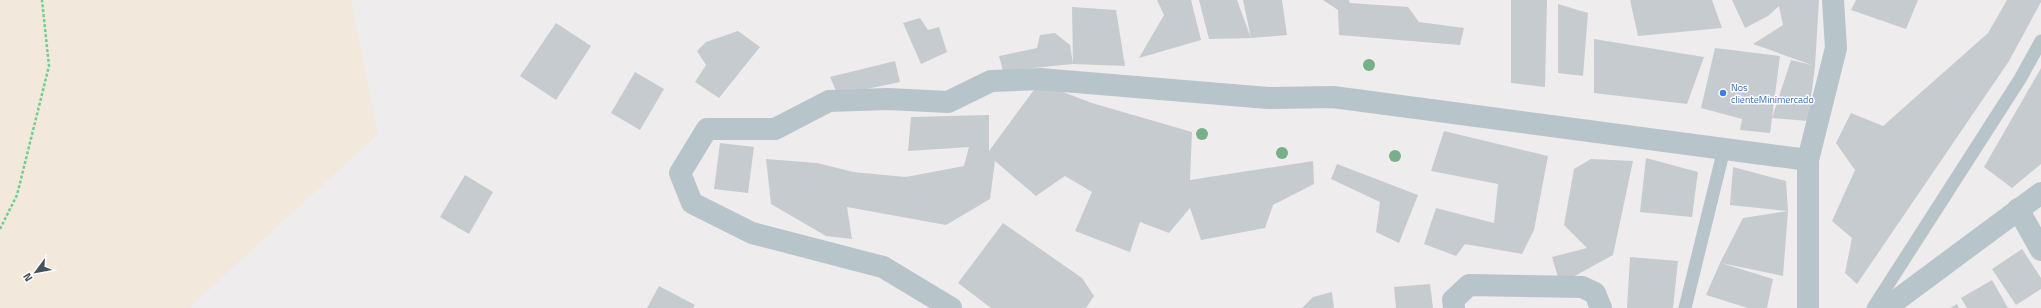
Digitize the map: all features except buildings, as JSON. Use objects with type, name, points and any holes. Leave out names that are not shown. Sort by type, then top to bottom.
[{"type":"street","points":[[1808,308],[1808,160],[1836,48],[1833,0]]},
{"type":"street","points":[[951,308],[883,267],[745,229],[692,203],[680,172],[707,129],[775,129],[829,101],[888,99],[948,102],[991,81],[1040,79],[1268,98],[1333,97],[1808,160]]},
{"type":"street","points":[[1886,308],[2041,193]]},
{"type":"street","points":[[2018,209],[2041,250]]},
{"type":"street","points":[[1454,308],[1453,300],[1469,285],[1582,287],[1595,293],[1601,308]]},
{"type":"lane","points":[[1873,308],[2020,79],[2041,41]]},
{"type":"lane","points":[[1685,308],[1724,149]]},
{"type":"path","points":[[0,229],[17,195],[49,66],[42,0]]},
{"type":"sand","points":[[0,0],[351,0],[378,134],[189,308],[0,308]]},
{"type":"place","name":"Nos clienteMinimercado","points":[[1723,93]]}]
